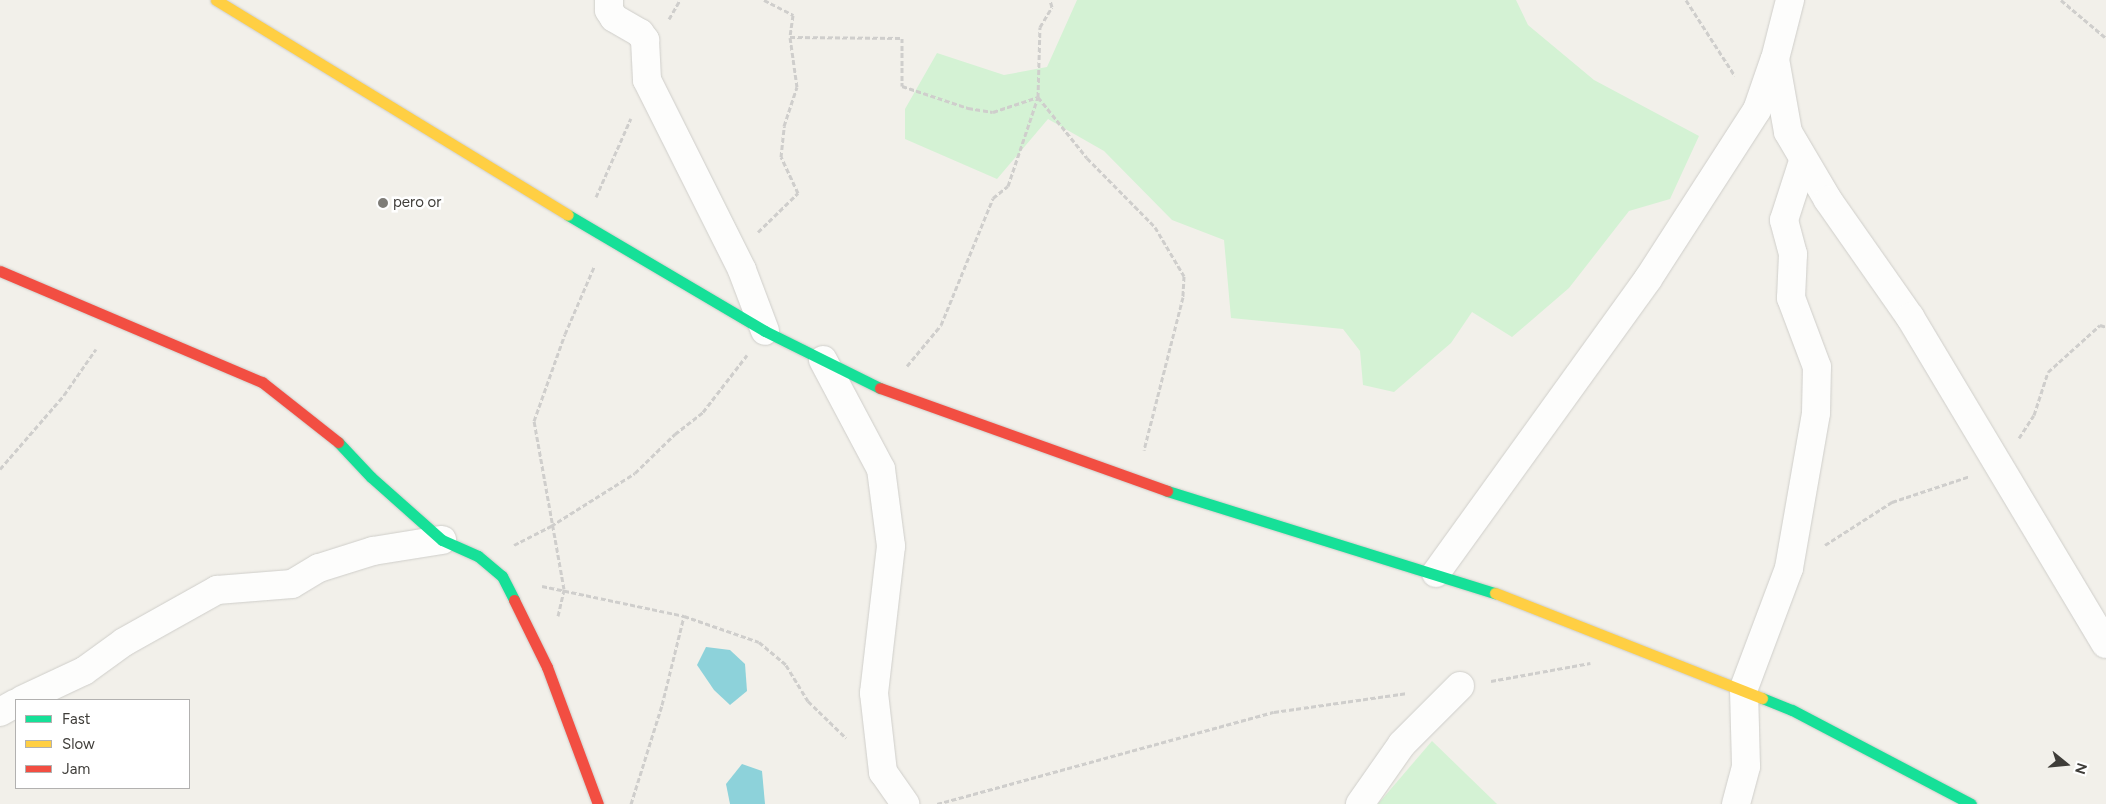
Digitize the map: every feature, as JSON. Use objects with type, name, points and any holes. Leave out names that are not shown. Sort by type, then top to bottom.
[{"type":"street","points":[[216,0],[606,239],[765,331],[886,392],[1136,481],[1436,573],[1744,688],[1972,804]]},
{"type":"street","points":[[609,0],[609,10],[614,18],[640,33],[645,40],[648,80],[742,270],[765,331]]},
{"type":"street","points":[[1436,573],[1648,279],[1757,110],[1775,59],[1790,0]]},
{"type":"street","points":[[1775,59],[1788,132],[1802,161],[1910,317],[2002,466],[2106,644]]},
{"type":"street","points":[[1736,804],[1746,766],[1744,688],[1788,568],[1816,413],[1817,367],[1791,298],[1793,254],[1784,220],[1802,161]]},
{"type":"street","points":[[0,271],[114,322],[159,337],[262,382],[332,436],[371,477],[442,540],[478,556],[502,576],[547,667],[598,804]]},
{"type":"street","points":[[822,360],[881,469],[891,546],[874,693],[882,772],[905,804]]},
{"type":"street","points":[[24,699],[84,671],[124,642],[217,590],[292,584],[319,568],[373,551],[442,540]]},
{"type":"street","points":[[1360,804],[1402,744],[1460,686]]},
{"type":"street","points":[[0,712],[15,704]]},
{"type":"path","points":[[742,270],[760,228],[798,193],[781,157],[784,126],[797,87],[790,37],[793,15],[764,0]]},
{"type":"path","points":[[886,392],[941,325],[994,198],[1008,186],[1038,97],[1040,27],[1052,7],[1050,0]]},
{"type":"path","points":[[1686,0],[1757,110]]},
{"type":"path","points":[[2061,0],[2106,38]]},
{"type":"path","points":[[790,37],[902,38],[902,86],[968,108],[993,112],[1038,97]]},
{"type":"path","points":[[1038,97],[1087,158],[1155,227],[1184,276],[1183,297],[1174,339],[1136,481]]},
{"type":"path","points":[[547,667],[564,588],[551,526],[534,421],[565,334],[606,239]]},
{"type":"path","points":[[0,469],[64,395],[114,322]]},
{"type":"path","points":[[1788,568],[1892,502],[2002,466],[2034,415],[2048,372],[2100,325],[2106,327]]},
{"type":"path","points":[[478,556],[526,541],[635,473],[675,434],[703,412],[765,331]]},
{"type":"path","points":[[502,576],[564,588],[684,616],[759,642],[786,665],[808,702],[849,740]]},
{"type":"path","points":[[631,804],[662,705],[684,616]]},
{"type":"path","points":[[1460,686],[1592,663]]},
{"type":"path","points":[[937,804],[1274,712],[1411,693]]},
{"type":"green space","points":[[1077,0],[1516,0],[1528,25],[1594,80],[1699,136],[1670,199],[1629,211],[1569,288],[1512,337],[1472,312],[1451,343],[1394,392],[1363,385],[1360,351],[1343,329],[1231,318],[1224,240],[1172,220],[1104,151],[1048,119],[997,179],[905,139],[905,109],[937,53],[1004,75],[1047,67]]},
{"type":"green space","points":[[1432,741],[1497,804],[1378,804]]},
{"type":"water","points":[[706,647],[730,650],[745,664],[747,691],[730,705],[714,690],[697,665]]},
{"type":"water","points":[[742,764],[762,771],[765,804],[730,804],[726,784]]},
{"type":"traffic: fast","points":[[568,215],[765,331],[880,388]]},
{"type":"traffic: fast","points":[[338,442],[371,477],[442,540],[478,556],[502,576],[514,600]]},
{"type":"traffic: fast","points":[[1167,491],[1495,593]]},
{"type":"traffic: fast","points":[[1762,698],[1792,710],[1971,804]]},
{"type":"traffic: slow","points":[[216,0],[568,215]]},
{"type":"traffic: slow","points":[[1495,593],[1762,698]]},
{"type":"traffic: jam","points":[[0,271],[262,382],[338,442]]},
{"type":"traffic: jam","points":[[880,388],[1167,491]]},
{"type":"traffic: jam","points":[[514,600],[547,667],[598,804]]},
{"type":"place","name":"pero or","points":[[383,203]]}]
